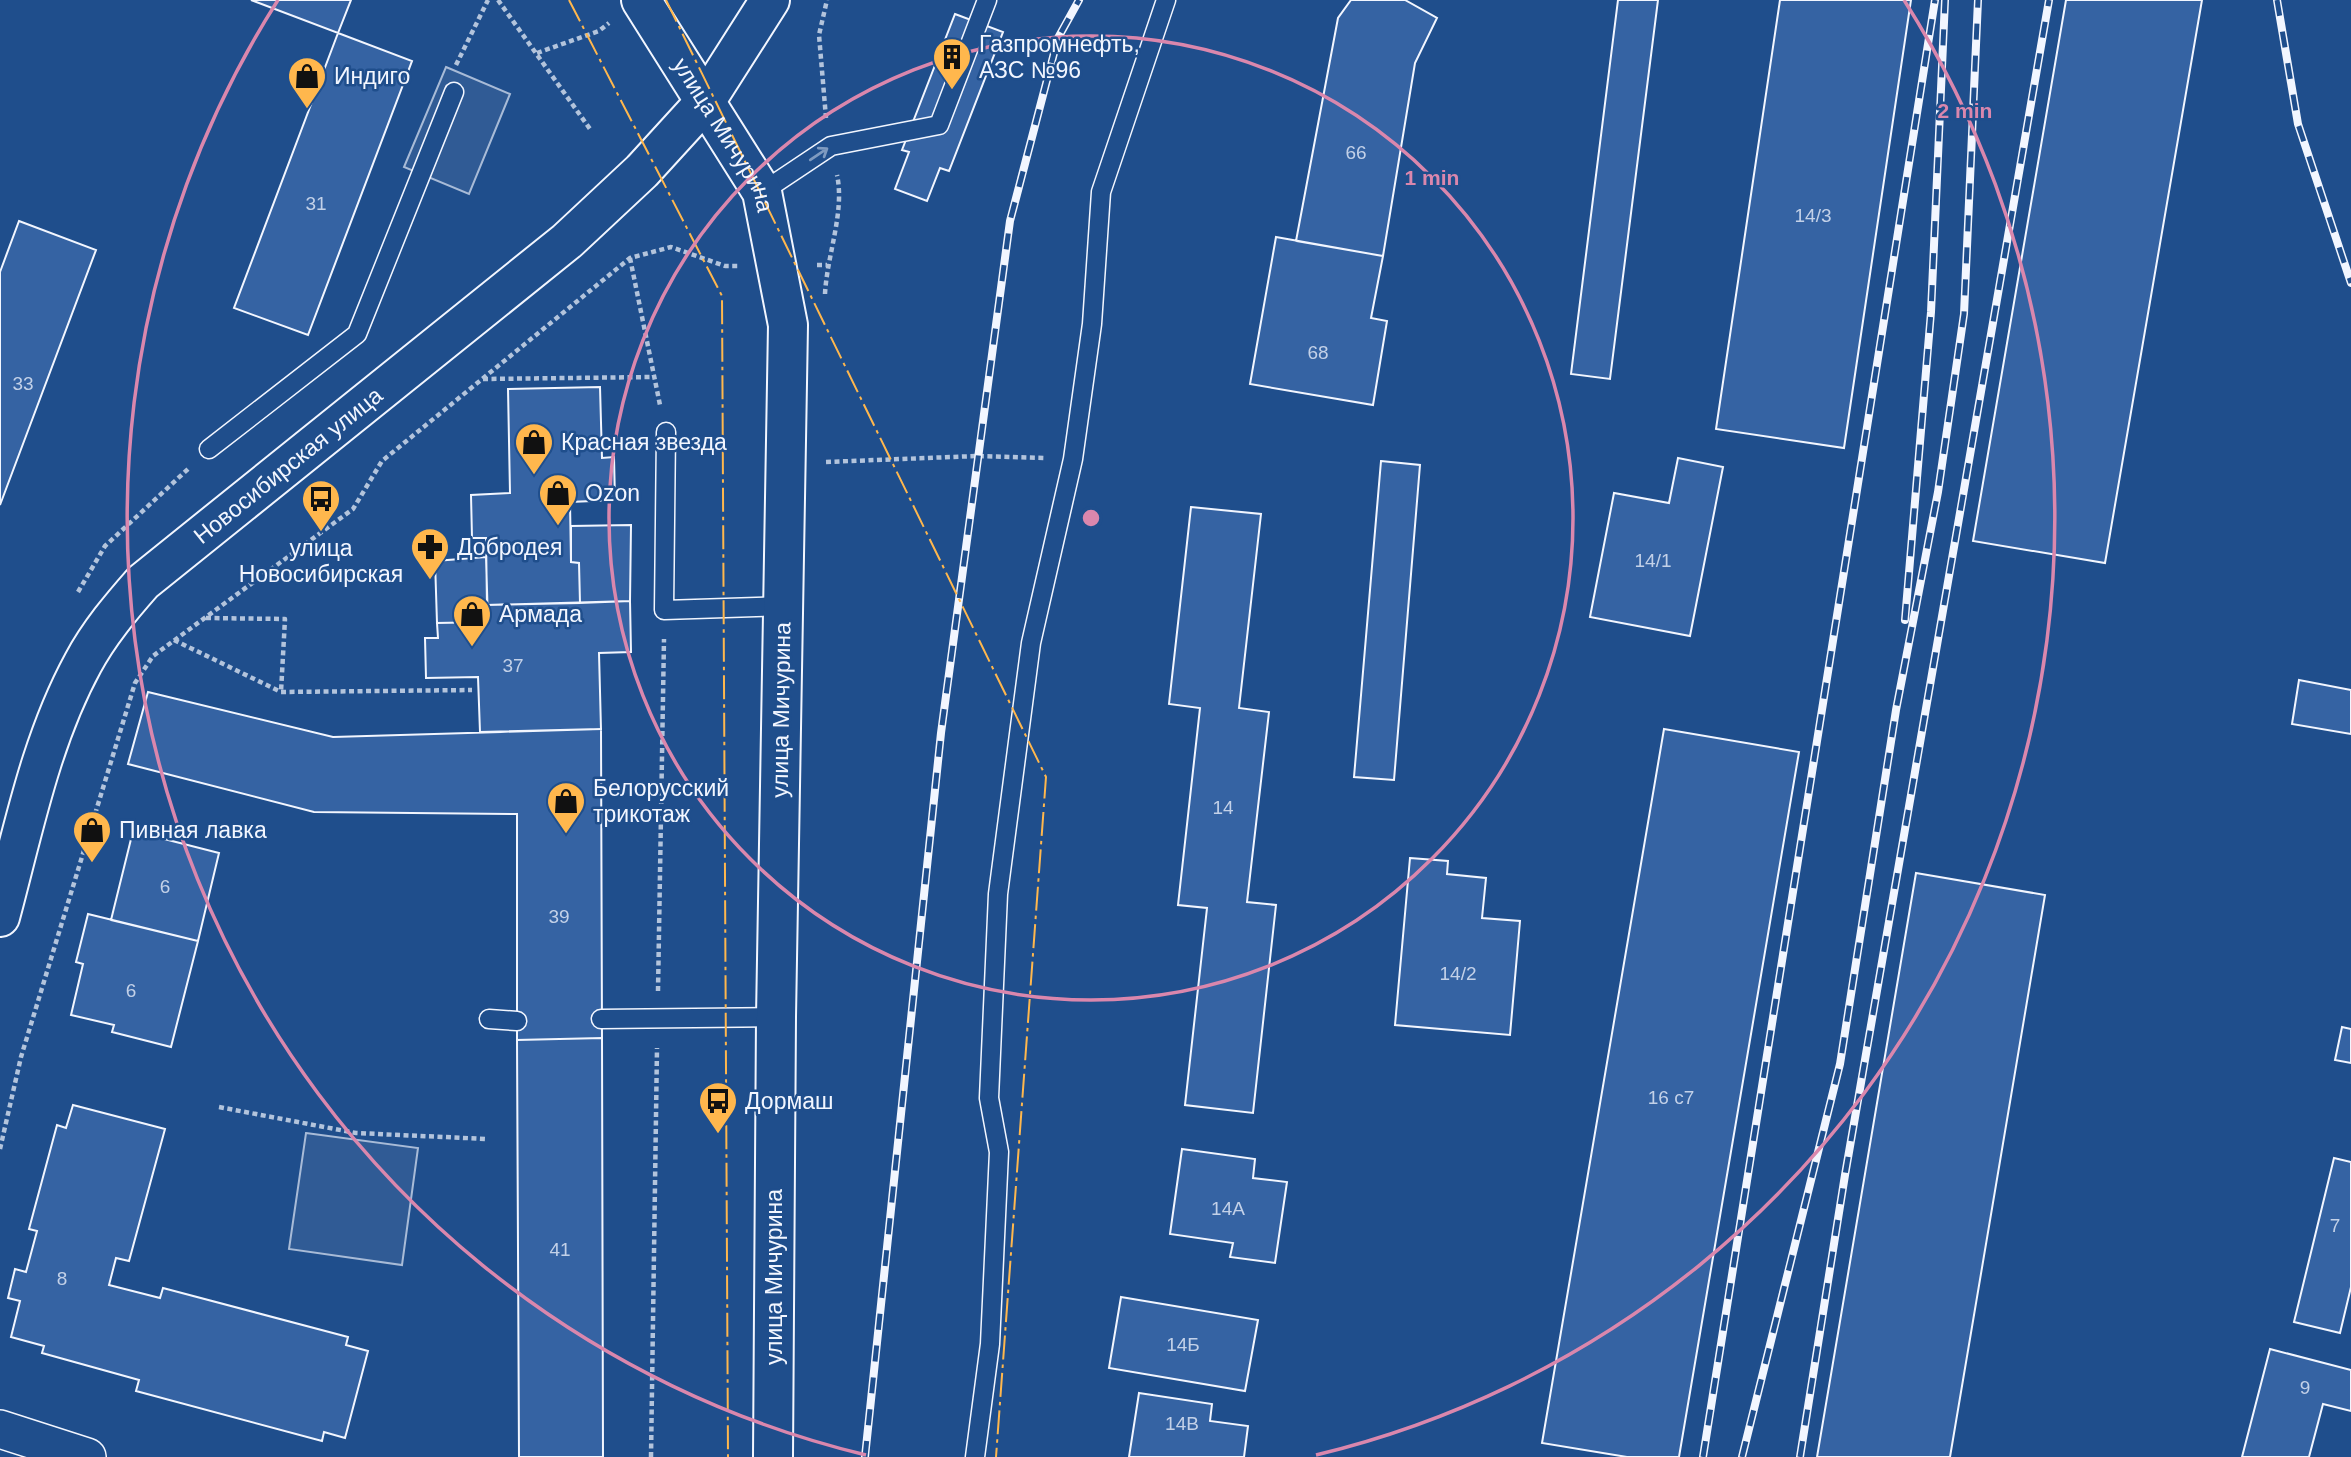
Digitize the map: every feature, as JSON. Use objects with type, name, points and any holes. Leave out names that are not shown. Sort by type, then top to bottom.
[{"type":"main road","name":"Новосибирская улица","points":[[0,918],[40,768],[59,712],[83,662],[111,620],[143,582],[566,241],[642,171],[705,102],[770,0]]},
{"type":"main road","name":"улица Мичурина","points":[[629,8],[705,102],[762,192],[788,326],[776,1017],[773,1457]]},
{"type":"street","points":[[0,1429],[87,1457]]},
{"type":"lane","points":[[762,192],[831,146],[939,125],[987,0]]},
{"type":"lane","points":[[975,1457],[990,1344],[999,1152],[989,1098],[998,894],[1031,643],[1073,459],[1092,324],[1101,192],[1166,0]]},
{"type":"lane","points":[[209,449],[357,334],[454,92]]},
{"type":"lane","points":[[666,432],[664,610],[783,606]]},
{"type":"lane","points":[[601,1019],[776,1017]]},
{"type":"lane","points":[[489,1020],[517,1021]]},
{"type":"path","points":[[454,92],[453,70],[488,0]]},
{"type":"path","points":[[498,0],[590,128]]},
{"type":"path","points":[[824,299],[827,265],[841,192],[822,93],[819,35],[827,0]]},
{"type":"path","points":[[536,53],[599,32],[629,8]]},
{"type":"path","points":[[0,1149],[21,1057],[135,683],[153,656],[353,509],[382,461],[629,258],[671,247],[725,266]]},
{"type":"path","points":[[629,258],[666,432]]},
{"type":"path","points":[[482,379],[654,377]]},
{"type":"path","points":[[818,463],[977,456],[1073,459]]},
{"type":"path","points":[[206,618],[285,619],[281,692]]},
{"type":"path","points":[[174,640],[281,692],[472,690]]},
{"type":"path","points":[[219,1107],[356,1133],[487,1139]]},
{"type":"shaded area","points":[[446,67],[510,94],[469,194],[404,167]]},
{"type":"shaded area","points":[[306,1133],[418,1148],[402,1265],[289,1249]]},
{"type":"building","points":[[251,0],[351,0],[338,33]]},
{"type":"building","points":[[1351,0],[1405,0],[1437,18],[1415,63],[1383,256],[1296,241],[1338,18]]},
{"type":"building","points":[[1618,0],[1658,0],[1610,379],[1571,374]]},
{"type":"building","points":[[1780,0],[1911,0],[1844,448],[1716,429]]},
{"type":"building","points":[[2066,0],[2202,0],[2105,563],[1973,541]]},
{"type":"building","name":"Газпромнефть, АЗС №96","points":[[955,14],[1003,32],[949,171],[940,168],[927,201],[895,189],[909,152],[902,150]]},
{"type":"building","points":[[338,33],[412,61],[308,335],[234,308]]},
{"type":"building","points":[[19,221],[96,250],[0,505],[0,272]]},
{"type":"building","points":[[1276,237],[1383,256],[1371,318],[1387,321],[1373,405],[1250,384]]},
{"type":"building","points":[[600,387],[602,458],[614,457],[615,500],[570,502],[571,562],[579,563],[580,603],[487,605],[486,538],[472,538],[471,495],[510,493],[508,389]]},
{"type":"building","points":[[1678,458],[1723,467],[1690,636],[1590,617],[1614,493],[1669,503]]},
{"type":"building","points":[[1381,461],[1420,465],[1394,780],[1354,777]]},
{"type":"building","points":[[1191,507],[1261,514],[1239,708],[1269,712],[1247,902],[1276,905],[1253,1113],[1185,1105],[1207,908],[1178,905],[1200,708],[1169,704]]},
{"type":"building","points":[[631,525],[630,601],[580,603],[579,563],[571,562],[571,526]]},
{"type":"building","points":[[486,557],[488,622],[437,623],[435,561]]},
{"type":"building","points":[[630,601],[631,652],[599,653],[601,729],[480,732],[478,677],[426,678],[425,638],[438,638],[437,623],[488,622],[487,605]]},
{"type":"building","points":[[2299,680],[2351,690],[2351,734],[2292,724]]},
{"type":"building","points":[[148,692],[333,737],[601,729],[602,1038],[517,1040],[517,814],[314,812],[128,764]]},
{"type":"building","points":[[1664,729],[1799,752],[1679,1457],[1627,1457],[1542,1443]]},
{"type":"building","points":[[133,831],[219,853],[198,941],[111,920]]},
{"type":"building","points":[[1410,858],[1448,861],[1447,874],[1486,878],[1482,918],[1520,921],[1510,1035],[1395,1025]]},
{"type":"building","points":[[1916,873],[2045,895],[1950,1457],[1817,1457]]},
{"type":"building","points":[[88,914],[198,941],[171,1047],[112,1032],[114,1025],[71,1015],[83,964],[76,962]]},
{"type":"building","points":[[2342,1027],[2351,1029],[2351,1063],[2335,1060]]},
{"type":"building","points":[[602,1038],[603,1457],[519,1457],[517,1040]]},
{"type":"building","points":[[73,1105],[165,1129],[129,1261],[116,1258],[109,1285],[160,1298],[163,1288],[348,1337],[346,1345],[368,1351],[345,1438],[324,1432],[322,1441],[136,1391],[139,1380],[42,1353],[44,1346],[11,1337],[20,1301],[8,1298],[15,1269],[26,1272],[37,1231],[29,1229],[57,1125],[66,1128]]},
{"type":"building","points":[[1182,1149],[1255,1159],[1253,1178],[1287,1182],[1275,1263],[1230,1257],[1233,1243],[1170,1234]]},
{"type":"building","points":[[2334,1158],[2351,1162],[2351,1287],[2340,1333],[2294,1322]]},
{"type":"building","points":[[1121,1297],[1258,1320],[1245,1391],[1109,1368]]},
{"type":"building","points":[[2270,1349],[2351,1370],[2351,1411],[2323,1404],[2309,1457],[2242,1457]]},
{"type":"building","points":[[1139,1393],[1212,1404],[1210,1421],[1248,1426],[1244,1457],[1129,1457]]},
{"type":"railway","points":[[865,1457],[941,733],[1010,221],[1058,38],[1079,0]]},
{"type":"railway","points":[[1703,1457],[1935,0]]},
{"type":"railway","points":[[1905,620],[1931,312],[1945,0]]},
{"type":"railway","points":[[1742,1457],[1840,1064],[1896,710],[1938,492],[1964,314],[1978,0]]},
{"type":"railway","points":[[1800,1457],[1845,1175],[2049,0]]},
{"type":"railway","points":[[2277,0],[2298,124],[2351,283]]},
{"type":"power","points":[[569,0],[722,296],[728,1457]]},
{"type":"power","points":[[666,0],[1046,777],[996,1457]]},
{"type":"place","name":"Газпромнефть, АЗС №96","points":[[952,91]]},
{"type":"place","name":"Индиго","points":[[307,110]]},
{"type":"place","name":"Красная звезда","points":[[534,476]]},
{"type":"place","name":"Ozon","points":[[558,527]]},
{"type":"place","name":"улица Новосибирская","points":[[321,533]]},
{"type":"place","name":"Добродея","points":[[430,581]]},
{"type":"place","name":"Армада","points":[[472,648]]},
{"type":"place","name":"Белорусский трикотаж","points":[[566,835]]},
{"type":"place","name":"Пивная лавка","points":[[92,864]]},
{"type":"place","name":"Дормаш","points":[[718,1135]]}]
